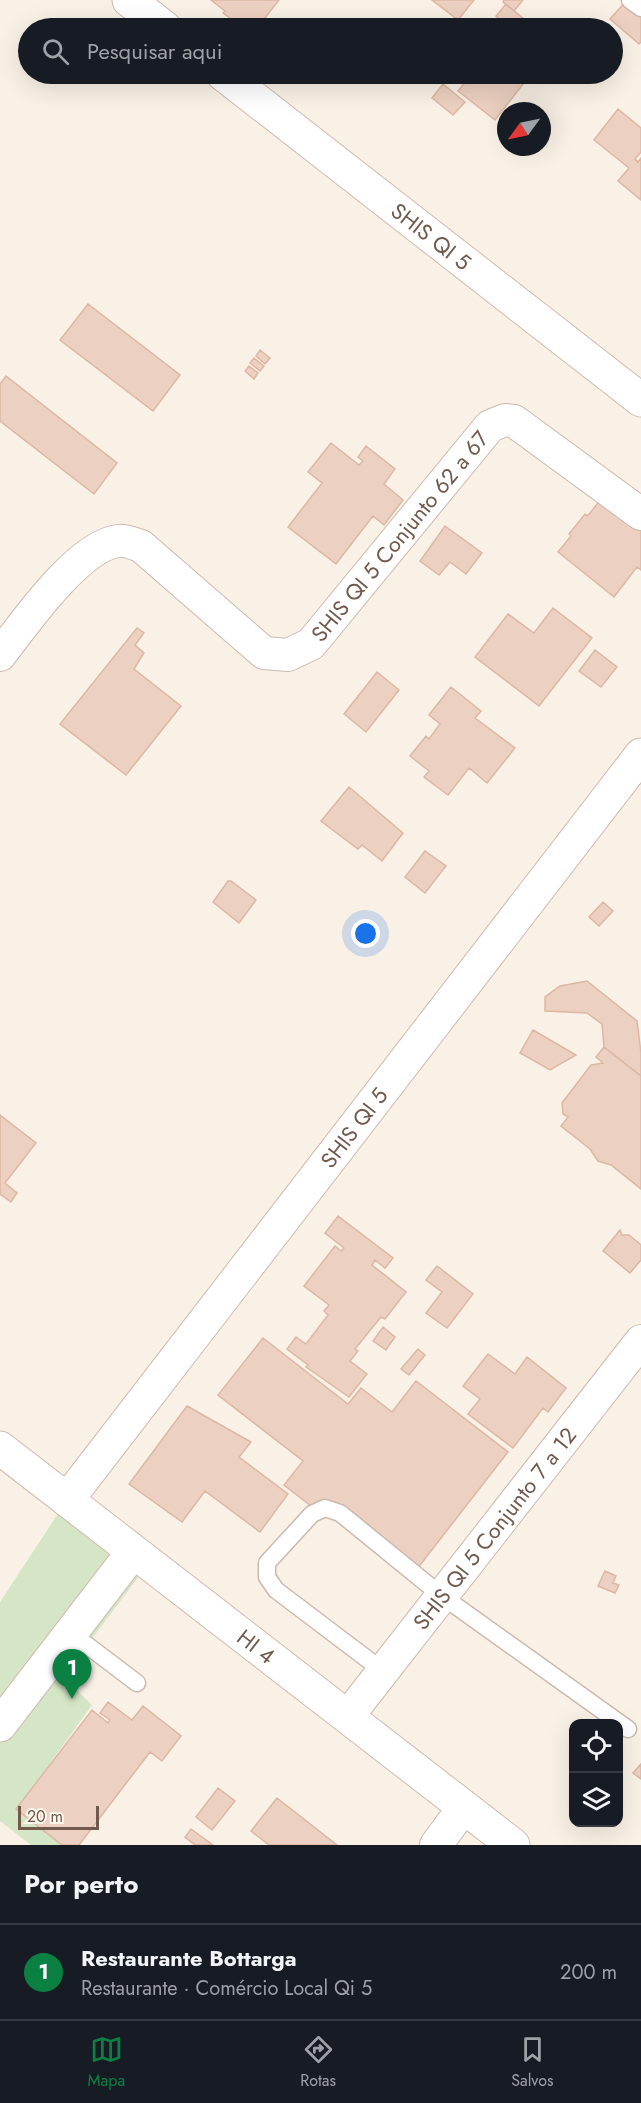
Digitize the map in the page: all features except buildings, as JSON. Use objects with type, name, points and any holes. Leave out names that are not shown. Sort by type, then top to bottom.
[{"type":"street","points":[[129,0],[152,18]]},
{"type":"street","name":"SHIS QI 5","points":[[236,84],[641,400]]},
{"type":"street","name":"SHIS QI 5 Conjunto 62 a 67","points":[[0,655],[59,579],[95,550],[119,540],[141,546],[264,653],[288,655],[311,644],[490,426],[505,420],[514,421],[641,514]]},
{"type":"street","name":"SHIS QI 5","points":[[68,1500],[641,755]]},
{"type":"street","name":"SHIS QI 5 Conjunto 7 a 12","points":[[348,1716],[641,1341]]},
{"type":"street","name":"HI 4","points":[[0,1448],[513,1845]]},
{"type":"street","points":[[0,1725],[133,1552]]},
{"type":"street","points":[[436,1845],[464,1807]]},
{"type":"lane","points":[[630,0],[641,8]]},
{"type":"lane","points":[[383,1671],[276,1590],[267,1577],[267,1563],[312,1514],[325,1508],[340,1513],[442,1596],[628,1729]]},
{"type":"lane","points":[[70,1634],[137,1683]]},
{"type":"green space","points":[[67,1500],[149,1563],[63,1677],[92,1705],[19,1806],[69,1845],[31,1845],[0,1821],[0,1602]]},
{"type":"place","name":"Restaurante Bottarga","points":[[72,1699]]}]
